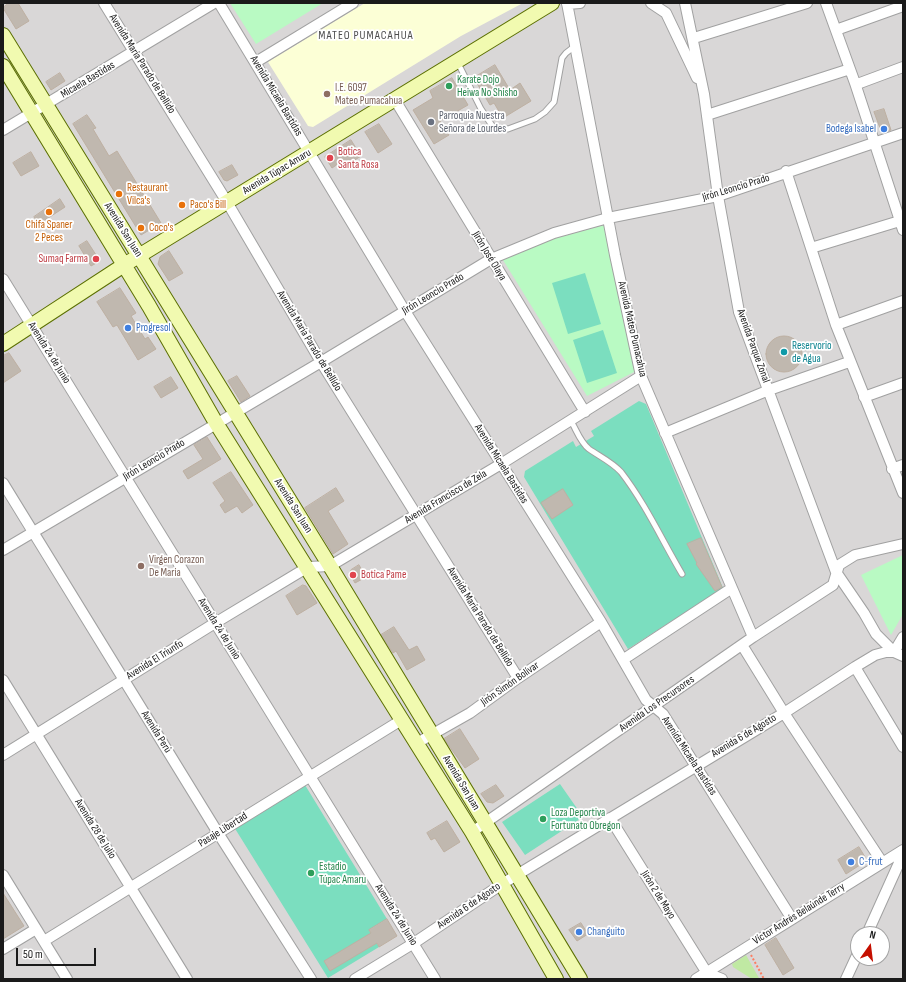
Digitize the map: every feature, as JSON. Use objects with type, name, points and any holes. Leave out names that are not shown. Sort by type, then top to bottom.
[{"type":"main road","name":"Avenida Túpac Amaru","points":[[3,344],[124,265],[552,3]]},
{"type":"main road","name":"Avenida San Juan","points":[[3,35],[330,566],[580,979]]},
{"type":"main road","name":"Avenida San Juan","points":[[3,66],[124,265],[216,423],[308,567],[472,832],[556,979]]},
{"type":"street","name":"Avenida María Parado de Bellido","points":[[104,3],[227,202],[321,362],[518,678]]},
{"type":"street","name":"Micaela Bastidas","points":[[3,130],[46,106],[214,3]]},
{"type":"street","name":"Avenida Micaela Bastidas","points":[[219,3],[405,311],[624,659],[646,700],[663,714],[792,919]]},
{"type":"street","points":[[256,62],[337,7],[353,3]]},
{"type":"street","points":[[567,4],[580,3]]},
{"type":"street","points":[[651,3],[666,13],[673,24],[704,94]]},
{"type":"street","name":"Avenida Parque Zonal","points":[[685,3],[694,38],[704,94],[718,196],[739,312],[836,572],[864,613],[876,634],[899,654]]},
{"type":"street","points":[[694,38],[807,3]]},
{"type":"street","points":[[811,248],[902,223],[855,83],[826,3]]},
{"type":"street","name":"Avenida Mateo Pumacahua","points":[[567,4],[608,218],[641,376],[753,637]]},
{"type":"street","points":[[836,30],[903,6]]},
{"type":"street","points":[[855,83],[860,83],[903,67]]},
{"type":"street","points":[[707,115],[850,69]]},
{"type":"street","name":"Jirón José Olaya","points":[[395,100],[585,412]]},
{"type":"street","name":"Jirón Leoncio Prado","points":[[3,550],[234,412],[321,362],[491,259],[554,233],[608,218],[718,196],[786,171],[903,133]]},
{"type":"street","points":[[786,171],[849,362],[903,493]]},
{"type":"street","name":"Avenida 24 de Junio","points":[[3,279],[309,776],[436,979]]},
{"type":"street","points":[[836,325],[903,301]]},
{"type":"street","points":[[665,433],[769,390],[849,362]]},
{"type":"street","name":"Avenida Francisco de Zela","points":[[308,567],[330,566],[571,421],[641,376]]},
{"type":"street","points":[[864,398],[903,383]]},
{"type":"street","points":[[892,469],[903,465]]},
{"type":"street","name":"Avenida Perú","points":[[3,483],[218,833],[311,979]]},
{"type":"street","name":"Avenida Los Precursores","points":[[472,832],[484,822],[654,707],[753,637],[833,585],[839,565],[855,555],[903,544]]},
{"type":"street","name":"Avenida El Triunfo","points":[[3,754],[308,567]]},
{"type":"street","points":[[624,659],[732,588]]},
{"type":"street","name":"Jirón Simón Bolívar","points":[[417,743],[470,713],[518,678],[601,622]]},
{"type":"street","points":[[899,654],[903,637]]},
{"type":"street","points":[[742,645],[784,713],[882,862]]},
{"type":"street","name":"Avenida 6 de Agosto","points":[[355,979],[414,943],[516,875],[784,713],[855,666],[875,655],[886,652],[899,654]]},
{"type":"street","points":[[855,666],[903,747]]},
{"type":"street","name":"Avenida 28 de Julio","points":[[3,680],[187,979]]},
{"type":"street","name":"Pasaje Libertad","points":[[44,941],[402,719]]},
{"type":"street","name":"Jirón 2 de Mayo","points":[[610,818],[707,972]]},
{"type":"street","name":"Víctor Andrés Belaúnde Terry","points":[[696,979],[903,850]]},
{"type":"street","points":[[871,926],[903,854]]},
{"type":"street","points":[[3,875],[67,979]]},
{"type":"street","points":[[3,949],[36,929]]},
{"type":"street","points":[[846,979],[852,966]]},
{"type":"street","points":[[707,972],[722,979]]},
{"type":"lane","points":[[457,62],[481,109],[493,127],[508,130],[545,112],[554,102],[562,58],[575,46]]},
{"type":"lane","points":[[571,421],[588,448],[600,455],[619,470],[643,502],[682,574]]},
{"type":"path","points":[[746,948],[764,979]]},
{"type":"shaded area","points":[[3,3],[903,3],[903,979],[3,979]]},
{"type":"shaded area","name":"I.E. 6097 Mateo Pumacahua","points":[[365,3],[523,3],[461,36],[313,127],[308,126],[268,62]]},
{"type":"green space","points":[[230,3],[323,3],[256,44]]},
{"type":"green space","points":[[605,225],[636,371],[587,396],[503,260],[545,241]]},
{"type":"green space","points":[[585,273],[601,324],[568,334],[552,283]]},
{"type":"green space","points":[[603,330],[617,373],[587,383],[573,340]]},
{"type":"green space","points":[[639,401],[646,404],[723,588],[628,649],[524,477],[525,471],[573,441],[576,447],[594,436],[591,431]]},
{"type":"green space","points":[[903,555],[903,614],[891,635],[861,575]]},
{"type":"green space","name":"Loza Deportiva Fortunato Obregon","points":[[560,784],[583,817],[525,855],[502,822]]},
{"type":"green space","name":"Estadio Túpac Amaru","points":[[305,785],[387,919],[369,930],[379,947],[328,978],[234,827]]},
{"type":"green space","points":[[746,955],[759,979],[752,979],[733,967],[732,964]]},
{"type":"building","points":[[9,3],[18,3],[29,21],[16,29],[3,8]]},
{"type":"building","points":[[495,65],[510,90],[520,83],[531,101],[503,118],[494,103],[490,105],[475,80],[478,78],[477,76]]},
{"type":"building","points":[[60,73],[65,81],[51,90],[46,82]]},
{"type":"building","points":[[452,78],[468,105],[440,121],[449,135],[434,144],[413,110],[433,98],[430,91]]},
{"type":"building","points":[[884,109],[891,130],[885,132],[880,128],[874,112]]},
{"type":"building","points":[[87,115],[96,128],[93,129],[109,156],[117,151],[161,223],[141,235],[73,124]]},
{"type":"building","points":[[379,124],[392,144],[378,153],[365,132]]},
{"type":"building","points":[[351,140],[361,156],[347,165],[344,160],[332,168],[325,157]]},
{"type":"building","points":[[31,152],[39,166],[21,176],[13,163]]},
{"type":"building","points":[[232,165],[238,175],[227,181],[224,180],[219,172]]},
{"type":"building","name":"Chifa Spaner 2 Peces","points":[[60,199],[65,207],[39,224],[34,217]]},
{"type":"building","points":[[87,241],[100,261],[91,266],[79,246]]},
{"type":"building","points":[[169,251],[183,273],[169,281],[158,264],[160,257]]},
{"type":"building","points":[[120,288],[136,313],[131,316],[145,339],[148,337],[156,349],[138,360],[117,325],[113,327],[97,302]]},
{"type":"building","name":"Reservorio de Agua","points":[[788,336],[797,341],[801,347],[801,361],[797,367],[788,372],[780,372],[771,367],[767,361],[766,350],[771,341],[777,337]]},
{"type":"building","points":[[9,353],[21,371],[3,383],[3,356]]},
{"type":"building","points":[[237,376],[250,396],[241,402],[228,381]]},
{"type":"building","points":[[171,377],[178,388],[161,398],[154,387]]},
{"type":"building","points":[[207,437],[221,459],[188,479],[183,471],[203,459],[194,445]]},
{"type":"building","points":[[231,472],[253,505],[242,513],[237,506],[225,513],[220,505],[225,501],[213,483]]},
{"type":"building","points":[[336,488],[344,501],[328,511],[348,544],[333,554],[305,508]]},
{"type":"building","points":[[563,489],[573,505],[552,519],[541,503]]},
{"type":"building","points":[[701,538],[722,587],[715,591],[696,564],[697,563],[687,544]]},
{"type":"building","points":[[359,565],[366,577],[355,583],[350,574],[351,570]]},
{"type":"building","points":[[303,585],[306,586],[317,603],[297,615],[286,596]]},
{"type":"building","points":[[394,627],[409,650],[417,646],[425,660],[407,670],[396,651],[393,653],[381,635]]},
{"type":"building","points":[[460,729],[479,759],[465,768],[444,739]]},
{"type":"building","points":[[496,785],[504,796],[493,803],[487,802],[481,794]]},
{"type":"building","points":[[447,821],[460,842],[444,852],[435,838],[431,840],[427,833]]},
{"type":"building","name":"C-frut","points":[[859,847],[865,857],[863,863],[846,874],[838,860]]},
{"type":"building","points":[[3,893],[24,926],[3,939]]},
{"type":"building","points":[[387,919],[397,936],[379,947],[377,943],[330,971],[324,961],[371,933],[369,930]]},
{"type":"building","name":"Changuito","points":[[581,923],[588,934],[577,941],[569,930]]},
{"type":"building","points":[[776,938],[794,968],[783,975],[765,945]]},
{"type":"place","name":"Karate Dojo Heiwa No Shisho","points":[[449,86]]},
{"type":"place","name":"I.E. 6097 Mateo Pumacahua","points":[[327,94]]},
{"type":"place","name":"Parroquia Nuestra Señora de Lourdes","points":[[431,122]]},
{"type":"place","name":"Bodega Isabel","points":[[884,129]]},
{"type":"place","name":"Botica Santa Rosa","points":[[330,158]]},
{"type":"place","name":"Restaurant Vilca's","points":[[119,194]]},
{"type":"place","name":"Paco's Bill","points":[[182,205]]},
{"type":"place","name":"Chifa Spaner 2 Peces","points":[[49,212]]},
{"type":"place","name":"Coco's","points":[[141,228]]},
{"type":"place","name":"Sumaq Farma","points":[[96,259]]},
{"type":"place","name":"Progresol","points":[[128,328]]},
{"type":"place","name":"Reservorio de Agua","points":[[784,352]]},
{"type":"place","name":"Virgen Corazon De Maria","points":[[141,566]]},
{"type":"place","name":"Botica Pame","points":[[353,575]]},
{"type":"place","name":"Loza Deportiva Fortunato Obregon","points":[[543,819]]},
{"type":"place","name":"C-frut","points":[[851,862]]},
{"type":"place","name":"Estadio Túpac Amaru","points":[[311,873]]},
{"type":"place","name":"Changuito","points":[[579,932]]},
{"type":"district","name":"MATEO PUMACAHUA","points":[[366,36]]}]
